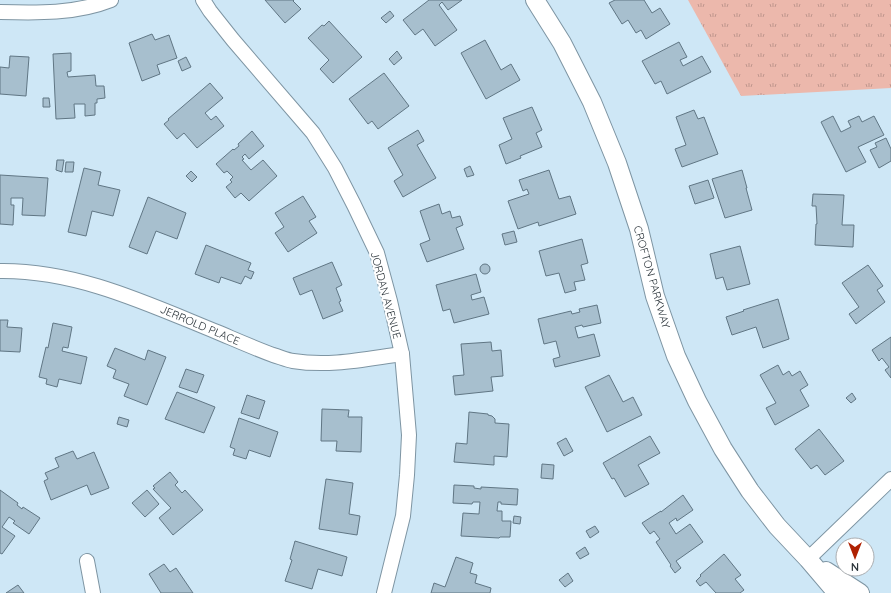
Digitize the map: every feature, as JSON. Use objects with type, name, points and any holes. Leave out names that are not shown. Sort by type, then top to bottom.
[{"type":"street","points":[[0,12],[69,11],[102,4],[111,0]]},
{"type":"street","name":"JORDAN AVENUE","points":[[203,0],[233,40],[288,102],[313,133],[335,168],[377,253],[402,354],[409,434],[403,516],[384,593]]},
{"type":"street","name":"CROFTON PARKWAY","points":[[535,0],[562,43],[592,102],[617,164],[639,229],[655,296],[676,356],[697,401],[723,449],[750,490],[777,526],[837,593]]},
{"type":"street","name":"JERROLD PLACE","points":[[0,271],[39,274],[74,280],[111,290],[259,350],[292,361],[338,363],[402,354]]},
{"type":"street","points":[[808,559],[891,479]]},
{"type":"street","name":"CROFTON PARKWAY","points":[[808,559],[860,593]]},
{"type":"street","points":[[87,561],[93,593]]},
{"type":"green space","points":[[688,0],[891,0],[891,88],[741,96]]},
{"type":"building","points":[[265,0],[294,0],[293,1],[301,9],[285,23]]},
{"type":"building","points":[[429,0],[462,0],[448,10],[442,2],[439,5],[457,30],[435,46],[423,29],[415,35],[403,20]]},
{"type":"building","points":[[615,0],[644,0],[652,13],[660,8],[670,24],[646,39],[641,30],[636,33],[628,20],[622,24],[609,3]]},
{"type":"building","points":[[390,11],[394,16],[386,23],[381,18]]},
{"type":"building","points":[[329,21],[362,57],[333,83],[320,69],[329,60],[308,38],[322,25],[324,26]]},
{"type":"building","points":[[152,34],[155,40],[169,35],[177,58],[157,65],[160,74],[142,81],[129,43]]},
{"type":"building","points":[[485,40],[501,70],[511,64],[520,80],[486,99],[461,53]]},
{"type":"building","points":[[679,42],[687,57],[680,60],[683,66],[702,56],[711,72],[667,94],[661,81],[655,84],[642,61]]},
{"type":"building","points":[[397,51],[402,58],[394,65],[389,59]]},
{"type":"building","points":[[71,53],[71,71],[67,72],[68,77],[95,75],[96,86],[104,86],[105,98],[97,99],[97,103],[95,103],[95,115],[85,116],[85,104],[74,104],[75,118],[56,119],[53,54]]},
{"type":"building","points":[[10,56],[29,57],[26,96],[0,94],[0,67],[9,68]]},
{"type":"building","points":[[186,57],[191,67],[182,71],[178,61]]},
{"type":"building","points":[[384,73],[409,106],[378,129],[372,121],[368,124],[349,99]]},
{"type":"building","points":[[210,83],[223,98],[205,113],[211,120],[216,116],[224,126],[197,148],[184,133],[177,139],[164,124]]},
{"type":"building","points":[[43,98],[49,98],[50,107],[43,107]]},
{"type":"building","points":[[532,107],[542,130],[536,133],[542,147],[520,156],[521,158],[506,164],[499,145],[512,139],[503,118]]},
{"type":"building","points":[[694,110],[698,119],[704,117],[718,154],[682,167],[675,149],[686,145],[676,117]]},
{"type":"building","points":[[833,116],[841,132],[851,127],[848,121],[859,116],[862,122],[874,116],[884,135],[858,147],[866,162],[846,172],[821,122]]},
{"type":"building","points":[[418,130],[424,141],[417,145],[436,178],[403,197],[394,181],[403,175],[388,148]]},
{"type":"building","points":[[252,131],[264,146],[249,159],[245,154],[242,157],[244,159],[242,160],[251,170],[263,160],[277,176],[249,201],[241,193],[235,198],[226,187],[232,182],[230,180],[233,177],[227,171],[224,173],[216,164],[233,149],[234,150],[239,146],[238,144]]},
{"type":"building","points":[[886,138],[891,149],[891,161],[879,168],[870,150],[877,147],[875,143]]},
{"type":"building","points":[[57,160],[64,160],[62,172],[56,170]]},
{"type":"building","points":[[66,162],[74,162],[73,172],[65,172]]},
{"type":"building","points":[[470,166],[474,175],[467,177],[464,169]]},
{"type":"building","points":[[84,168],[101,172],[98,185],[120,190],[113,216],[92,211],[86,236],[68,232]]},
{"type":"building","points":[[549,170],[559,199],[570,196],[576,214],[539,226],[538,222],[518,229],[508,201],[529,194],[527,189],[523,191],[519,180]]},
{"type":"building","points":[[742,170],[752,210],[725,218],[712,179]]},
{"type":"building","points":[[191,171],[197,177],[192,182],[186,176]]},
{"type":"building","points":[[0,175],[48,178],[45,216],[22,215],[23,198],[11,198],[11,205],[14,205],[13,225],[0,224]]},
{"type":"building","points":[[708,180],[714,198],[695,204],[689,186]]},
{"type":"building","points":[[813,194],[844,195],[842,225],[854,225],[853,247],[815,245],[817,224],[816,206],[812,206]]},
{"type":"building","points":[[303,196],[316,217],[309,221],[317,233],[288,252],[275,233],[284,227],[275,213]]},
{"type":"building","points":[[148,197],[186,213],[177,239],[156,231],[147,254],[129,247]]},
{"type":"building","points":[[439,204],[442,214],[450,211],[452,218],[460,216],[463,225],[456,228],[464,249],[427,262],[420,244],[430,240],[420,211]]},
{"type":"building","points":[[514,231],[517,242],[505,245],[502,234]]},
{"type":"building","points":[[582,239],[588,263],[581,265],[585,280],[574,282],[576,290],[565,293],[559,273],[546,276],[539,251]]},
{"type":"building","points":[[206,245],[251,263],[248,270],[254,272],[251,279],[245,276],[241,284],[221,277],[219,283],[195,274]]},
{"type":"building","points":[[740,246],[750,284],[727,290],[723,277],[716,279],[710,254]]},
{"type":"building","points":[[332,262],[342,285],[336,288],[341,301],[339,302],[343,311],[323,319],[312,290],[300,295],[293,278]]},
{"type":"building","points":[[483,264],[487,264],[490,269],[487,274],[483,274],[480,271],[480,267]]},
{"type":"building","points":[[868,265],[883,286],[877,290],[885,302],[856,324],[849,314],[859,307],[842,283]]},
{"type":"building","points":[[476,274],[481,292],[471,295],[472,300],[484,297],[489,314],[454,323],[450,309],[443,311],[436,285]]},
{"type":"building","points":[[778,299],[789,339],[763,348],[756,327],[732,335],[726,317]]},
{"type":"building","points":[[597,305],[601,323],[583,327],[582,325],[575,327],[578,338],[594,334],[600,356],[555,367],[553,359],[560,357],[556,341],[544,344],[538,319],[571,311],[572,314],[580,312],[579,309]]},
{"type":"building","points":[[0,320],[8,320],[7,327],[22,328],[20,352],[0,351]]},
{"type":"building","points":[[53,323],[72,327],[68,348],[63,347],[62,351],[87,357],[81,384],[59,379],[57,387],[46,384],[47,379],[39,377],[46,347],[48,348]]},
{"type":"building","points":[[891,337],[891,378],[885,370],[889,367],[882,358],[879,361],[872,350]]},
{"type":"building","points":[[491,342],[492,351],[501,350],[503,376],[491,377],[493,391],[455,395],[453,376],[464,375],[461,344]]},
{"type":"building","points":[[115,348],[145,360],[148,350],[166,357],[147,405],[124,396],[129,384],[113,378],[116,370],[107,366]]},
{"type":"building","points":[[778,365],[783,375],[789,371],[792,376],[800,371],[808,385],[800,390],[809,406],[775,425],[766,408],[776,403],[760,375]]},
{"type":"building","points":[[186,369],[204,375],[197,393],[179,387]]},
{"type":"building","points":[[609,375],[623,402],[633,397],[642,415],[607,432],[585,387]]},
{"type":"building","points":[[177,392],[215,407],[204,433],[165,419]]},
{"type":"building","points":[[852,393],[856,399],[851,403],[846,398]]},
{"type":"building","points":[[247,395],[265,401],[259,419],[241,413]]},
{"type":"building","points":[[322,409],[349,410],[348,417],[362,417],[361,452],[336,451],[337,441],[321,441]]},
{"type":"building","points":[[469,412],[488,414],[495,419],[495,423],[509,424],[507,457],[494,456],[494,465],[454,462],[456,443],[467,444]]},
{"type":"building","points":[[119,417],[129,420],[127,427],[117,424]]},
{"type":"building","points":[[239,418],[278,432],[270,457],[249,450],[246,459],[233,455],[235,449],[230,447]]},
{"type":"building","points":[[819,429],[844,461],[825,475],[817,465],[811,469],[795,449]]},
{"type":"building","points":[[650,436],[660,453],[638,465],[649,484],[625,497],[603,463]]},
{"type":"building","points":[[566,438],[573,451],[564,456],[557,443]]},
{"type":"building","points":[[73,451],[77,459],[94,452],[109,488],[91,495],[87,485],[51,500],[44,481],[48,479],[45,473],[59,467],[55,458]]},
{"type":"building","points":[[542,464],[554,465],[553,479],[541,478]]},
{"type":"building","points":[[170,472],[178,482],[175,485],[182,493],[185,490],[203,510],[173,535],[159,518],[171,508],[153,489],[155,488],[153,486]]},
{"type":"building","points":[[326,479],[353,483],[349,514],[360,516],[357,535],[319,529]]},
{"type":"building","points":[[454,485],[474,486],[474,488],[481,489],[481,487],[518,489],[517,505],[501,504],[501,502],[498,502],[497,511],[502,511],[502,521],[511,521],[510,537],[499,538],[461,536],[463,513],[479,514],[480,502],[473,502],[472,504],[453,503]]},
{"type":"building","points":[[0,490],[18,503],[17,505],[22,509],[23,507],[40,518],[29,534],[13,523],[15,521],[9,517],[2,527],[15,536],[2,554],[0,553]]},
{"type":"building","points":[[147,490],[159,504],[145,517],[132,503]]},
{"type":"building","points":[[683,495],[693,510],[677,521],[676,518],[669,523],[676,534],[690,524],[703,542],[676,561],[681,568],[675,573],[656,542],[660,539],[654,531],[650,534],[642,523],[661,512]]},
{"type":"building","points":[[514,516],[521,517],[520,524],[513,523]]},
{"type":"building","points":[[595,526],[599,532],[590,538],[586,531]]},
{"type":"building","points":[[295,541],[347,557],[342,576],[318,569],[312,589],[285,581],[292,560],[290,559]]},
{"type":"building","points":[[585,547],[589,554],[580,559],[576,553]]},
{"type":"building","points":[[724,554],[741,575],[735,579],[744,590],[740,593],[716,593],[706,582],[700,586],[696,581],[701,576],[700,575]]},
{"type":"building","points":[[456,557],[473,563],[470,573],[477,575],[475,583],[491,588],[490,593],[431,593],[434,583],[445,587]]},
{"type":"building","points":[[164,564],[170,572],[176,568],[193,593],[161,593],[149,574]]},
{"type":"building","points":[[568,573],[573,581],[565,587],[559,580]]},
{"type":"building","points":[[18,585],[24,593],[6,593]]}]
